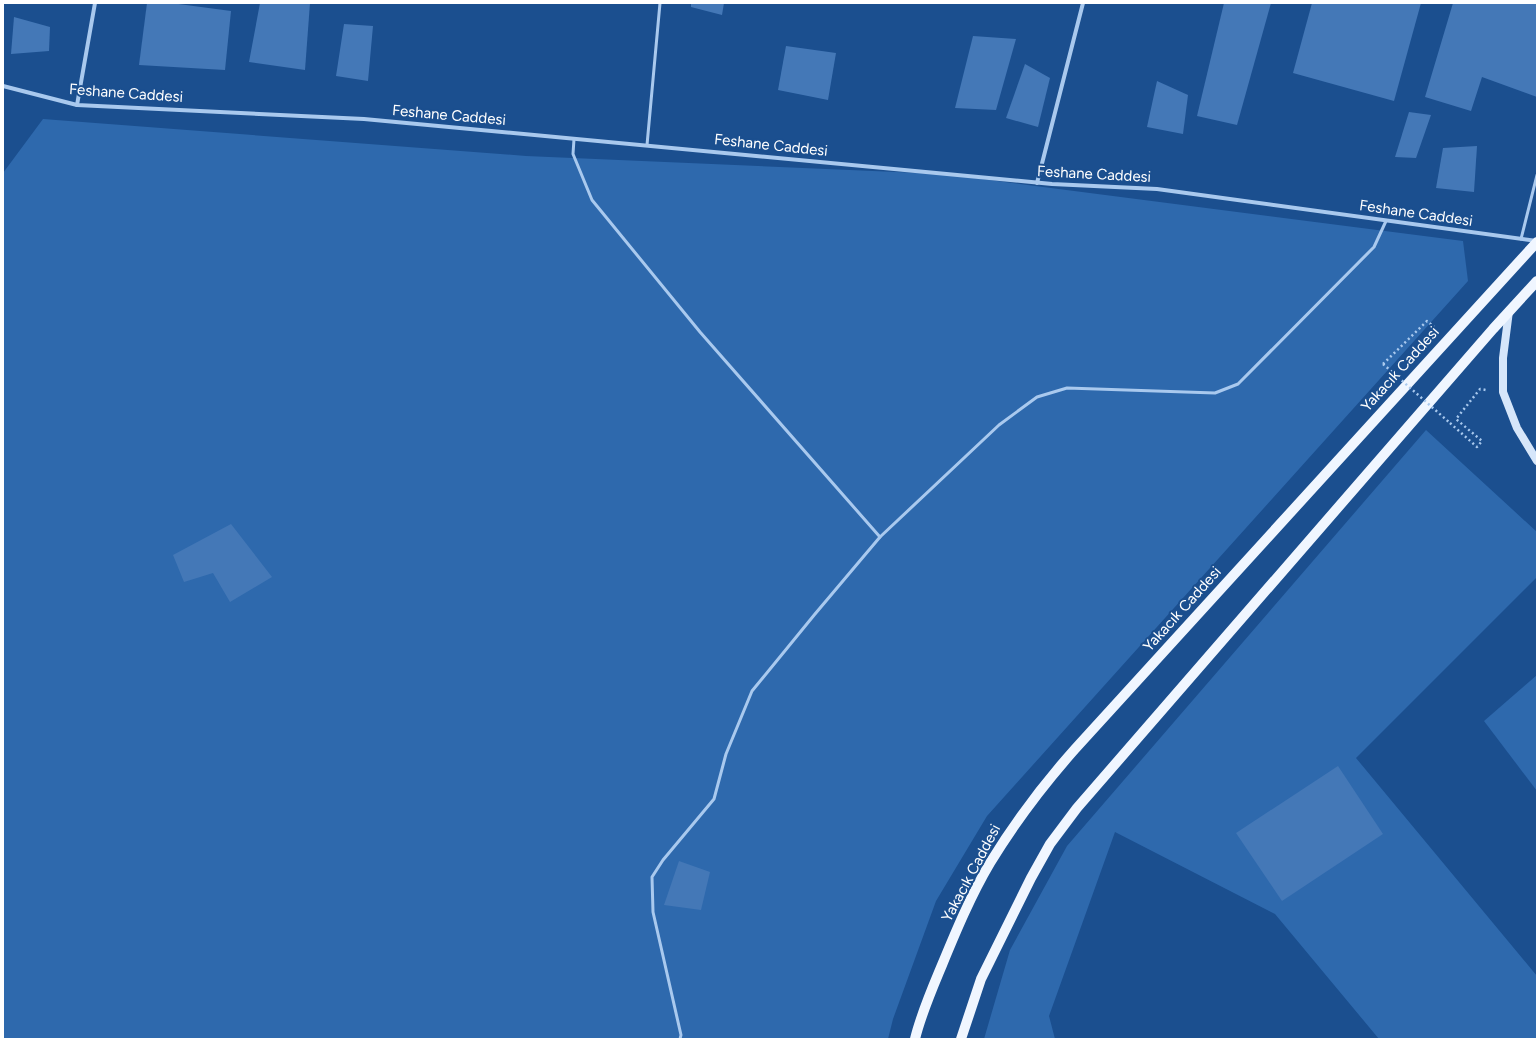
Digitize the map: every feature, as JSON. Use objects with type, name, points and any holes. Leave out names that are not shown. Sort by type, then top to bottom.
[{"type":"main road","name":"Yakacık Caddesi","points":[[915,1039],[930,994],[948,948],[971,899],[1015,823],[1042,787],[1537,242]]},
{"type":"main road","points":[[961,1039],[981,979],[1031,878],[1050,844],[1077,808],[1509,311],[1537,281]]},
{"type":"main road","points":[[1509,311],[1503,358],[1503,392],[1517,428],[1537,461]]},
{"type":"street","points":[[77,105],[95,3]]},
{"type":"street","points":[[1037,183],[1083,3]]},
{"type":"street","name":"Feshane Caddesi","points":[[3,86],[77,105],[364,119],[1037,183],[1157,189],[1537,242]]},
{"type":"lane","points":[[647,145],[660,3]]},
{"type":"lane","points":[[574,139],[573,154],[592,200],[700,332],[880,537]]},
{"type":"lane","points":[[1521,239],[1537,175]]},
{"type":"lane","points":[[680,1039],[681,1035],[653,912],[652,877],[663,860],[714,799],[726,754],[752,691],[880,537],[999,425],[1037,397],[1067,388],[1215,393],[1238,384],[1374,247],[1386,221]]},
{"type":"path","points":[[1427,321],[1384,364],[1478,447],[1482,441],[1456,419],[1480,389],[1503,392]]},
{"type":"shaded area","points":[[43,119],[526,156],[943,174],[1463,241],[1468,281],[987,816],[936,901],[893,1019],[888,1039],[3,1039],[3,173]]},
{"type":"shaded area","points":[[1426,430],[1537,532],[1537,577],[1356,758],[1537,976],[1537,1039],[1379,1039],[1275,914],[1115,832],[1049,1016],[1055,1039],[984,1039],[1010,950],[1067,846]]},
{"type":"shaded area","points":[[1537,675],[1537,791],[1484,721]]},
{"type":"building","points":[[147,3],[171,3],[231,11],[225,70],[139,65]]},
{"type":"building","points":[[260,3],[310,3],[305,70],[249,62]]},
{"type":"building","points":[[691,3],[724,3],[722,15],[691,7]]},
{"type":"building","points":[[1224,3],[1271,3],[1237,125],[1197,116]]},
{"type":"building","points":[[1312,3],[1421,3],[1394,101],[1293,73]]},
{"type":"building","points":[[1453,3],[1537,3],[1537,97],[1482,77],[1471,111],[1425,97]]},
{"type":"building","points":[[14,17],[50,27],[49,51],[11,54]]},
{"type":"building","points":[[344,24],[373,26],[368,81],[336,76]]},
{"type":"building","points":[[973,36],[1016,39],[996,110],[955,108]]},
{"type":"building","points":[[786,46],[836,53],[828,100],[778,90]]},
{"type":"building","points":[[1025,64],[1050,78],[1038,127],[1006,118]]},
{"type":"building","points":[[1157,81],[1188,95],[1183,134],[1147,127]]},
{"type":"building","points":[[1409,112],[1431,115],[1416,158],[1395,157]]},
{"type":"building","points":[[1477,146],[1474,192],[1436,188],[1443,148]]},
{"type":"building","points":[[231,524],[272,577],[230,602],[213,573],[184,582],[173,555]]},
{"type":"building","points":[[1338,766],[1383,834],[1282,901],[1236,833]]},
{"type":"building","points":[[679,861],[710,872],[701,910],[664,905]]}]
